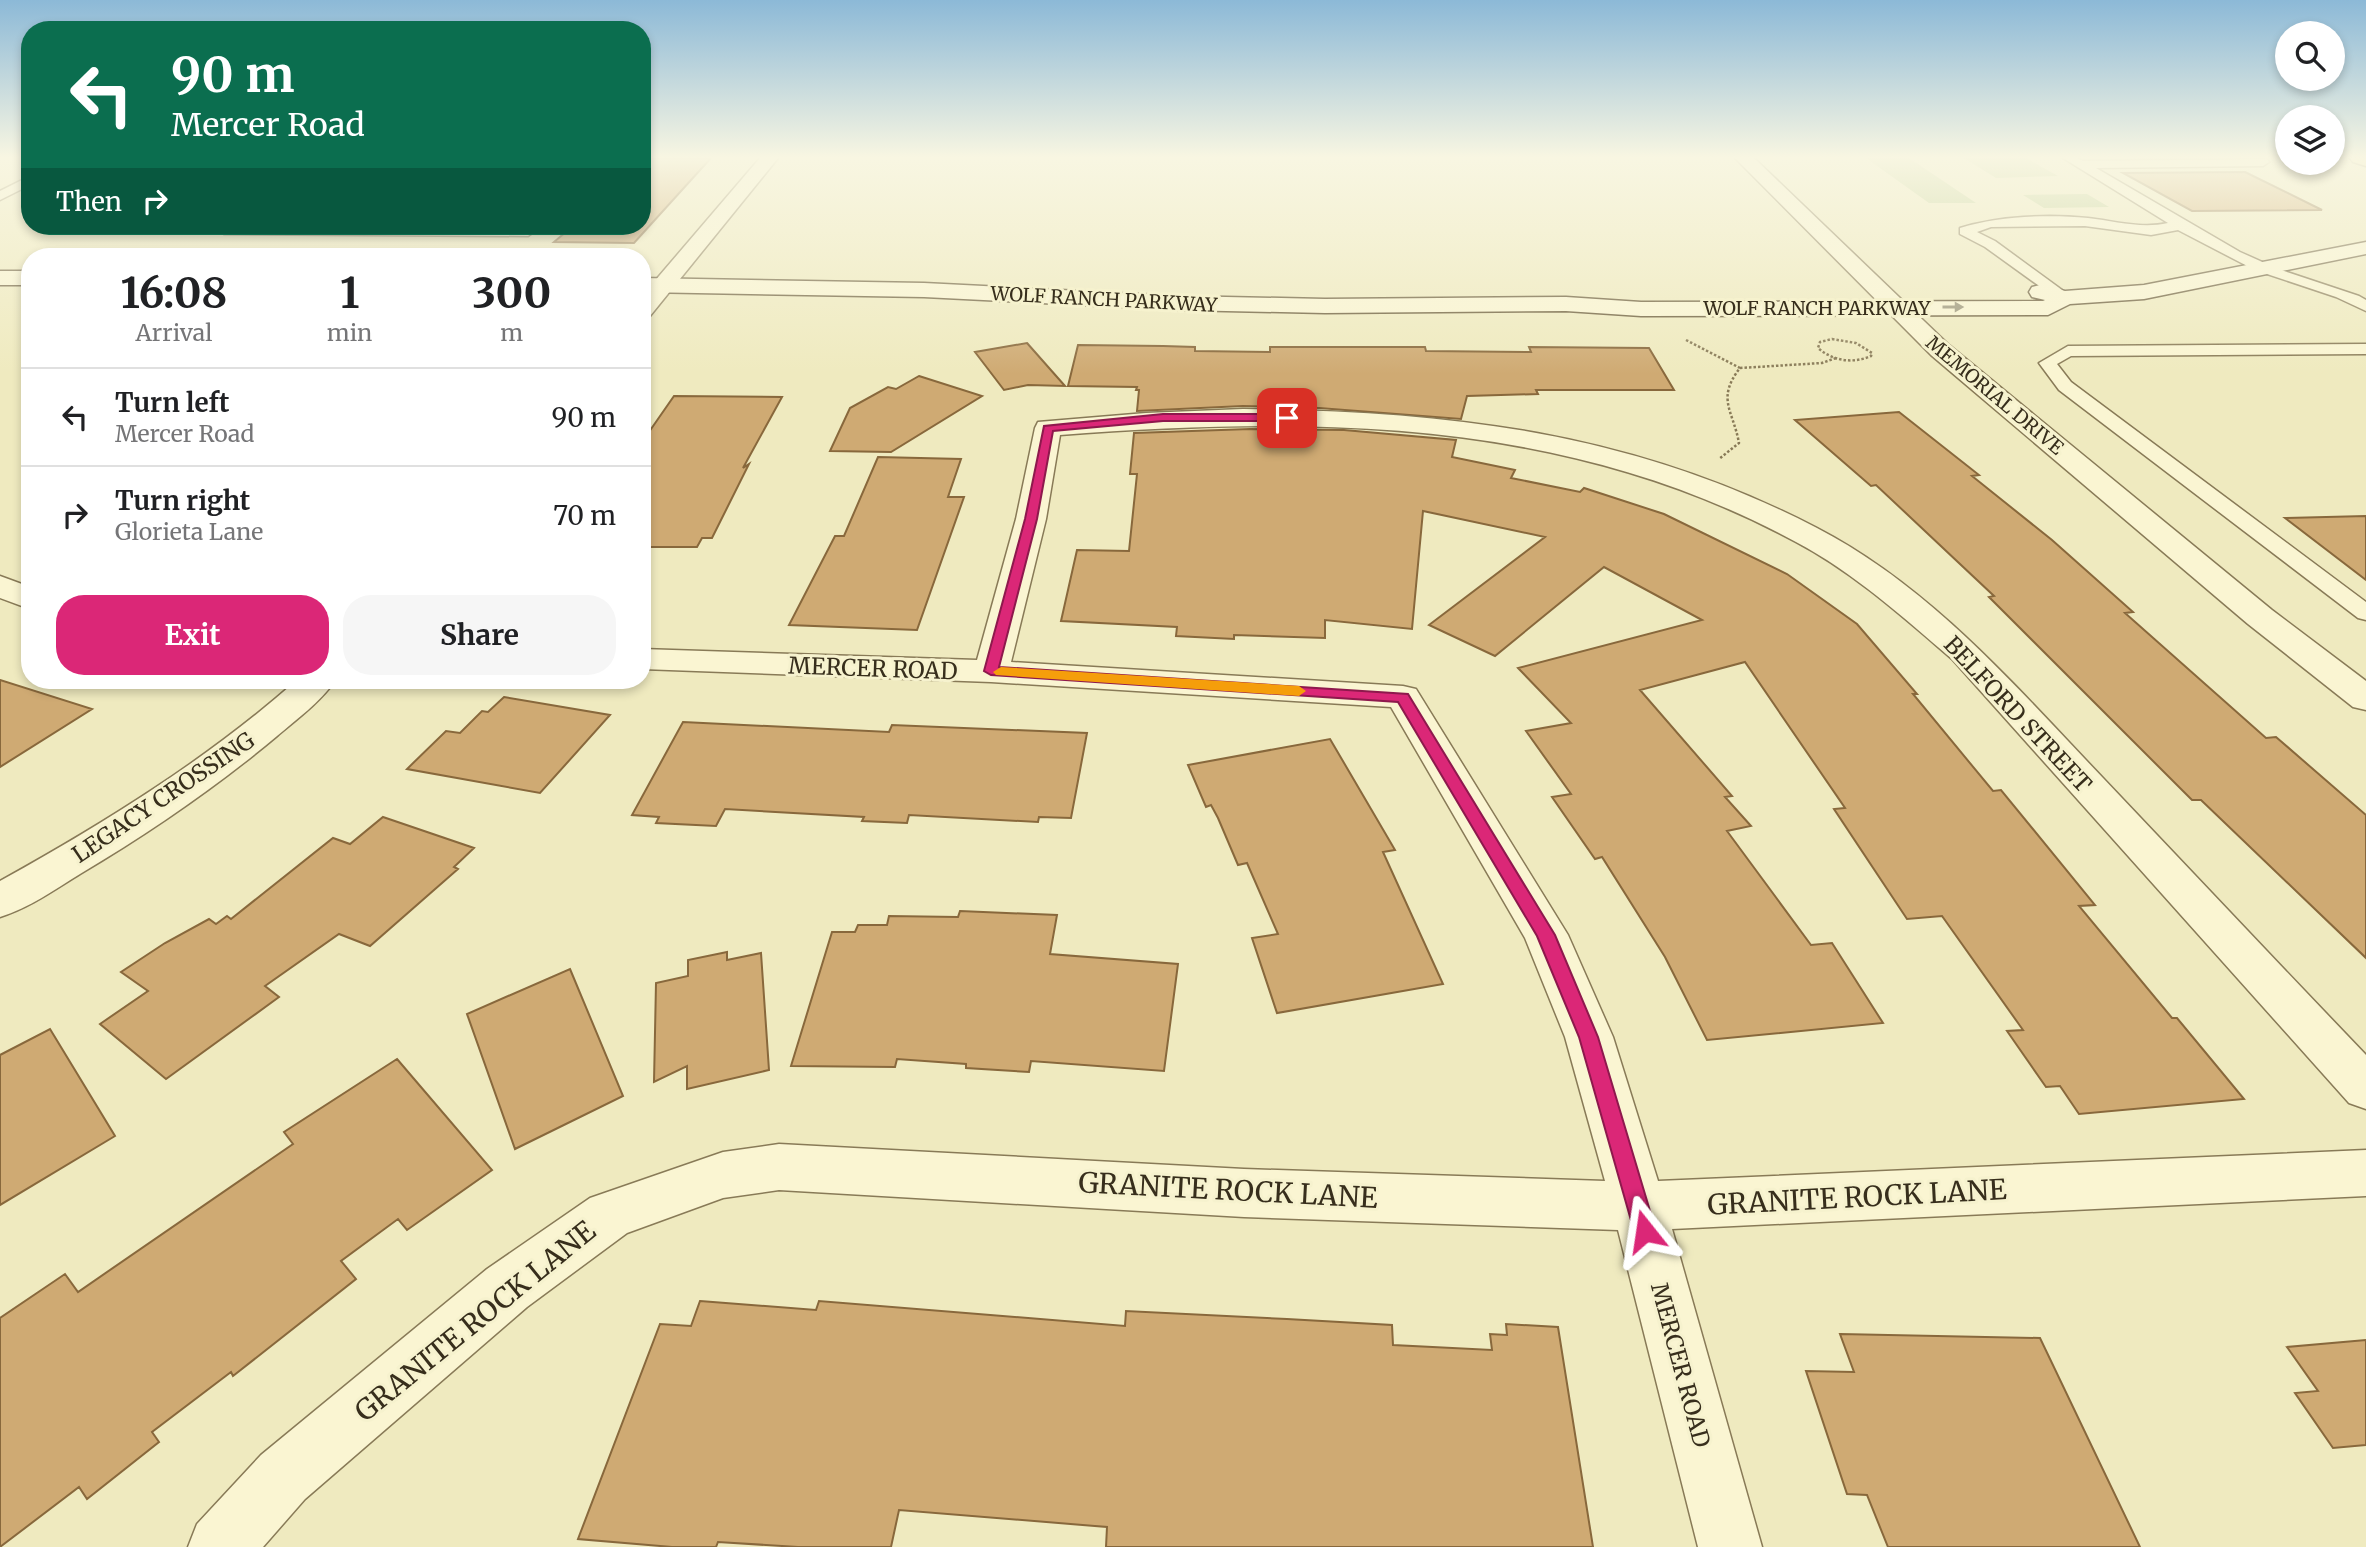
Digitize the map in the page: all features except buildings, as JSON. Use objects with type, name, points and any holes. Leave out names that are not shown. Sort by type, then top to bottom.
[{"type":"street","points":[[653,285],[703,230]]},
{"type":"street","name":"MEMORIAL DRIVE","points":[[1818,230],[1940,350],[2260,617],[2366,699]]},
{"type":"street","name":"WOLF RANCH PARKWAY","points":[[1566,304],[1690,291],[1877,288],[2020,288],[2065,298],[2144,292],[2366,248]]},
{"type":"street","name":"WOLF RANCH PARKWAY","points":[[2262,267],[2366,270]]},
{"type":"street","points":[[0,278],[21,278]]},
{"type":"street","name":"WOLF RANCH PARKWAY","points":[[653,285],[924,290],[1154,302],[1325,306],[1566,304],[1641,309],[2048,308],[2065,298]]},
{"type":"street","name":"BELFORD STREET","points":[[991,671],[1031,519],[1048,428],[1163,418],[1361,418],[1436,423],[1518,434],[1619,457],[1716,492],[1808,536],[1897,595],[1964,652],[2366,1088]]},
{"type":"street","points":[[0,586],[21,595]]},
{"type":"street","name":"MERCER ROAD","points":[[651,659],[991,671],[1403,698],[1546,935],[1589,1037],[1639,1206],[1730,1547]]},
{"type":"street","name":"LEGACY CROSSING","points":[[0,901],[99,846],[224,760],[309,689]]},
{"type":"street","name":"GRANITE ROCK LANE","points":[[220,1547],[283,1477],[507,1288],[609,1215],[723,1175],[779,1167],[1244,1193],[1639,1206],[2366,1173]]},
{"type":"lane","points":[[1968,230],[1965,231],[1990,244],[2065,298]]},
{"type":"lane","points":[[2191,230],[2262,267],[2338,293],[2366,306]]},
{"type":"lane","points":[[2366,349],[2068,351],[2048,363],[2065,386],[2366,613]]},
{"type":"path","points":[[1683,339],[1740,368],[1822,363],[1836,358],[1860,360],[1872,353],[1864,346],[1848,341],[1832,339],[1818,345],[1820,351],[1836,358]]},
{"type":"path","points":[[1713,463],[1739,443],[1737,422],[1727,409],[1725,398],[1727,383],[1740,368]]},
{"type":"slow traffic","points":[[1001,672],[1299,691]]},
{"type":"route","points":[[1287,418],[1163,418],[1048,428],[1031,519],[991,671],[1403,698],[1546,935],[1589,1037],[1645,1231]]}]
